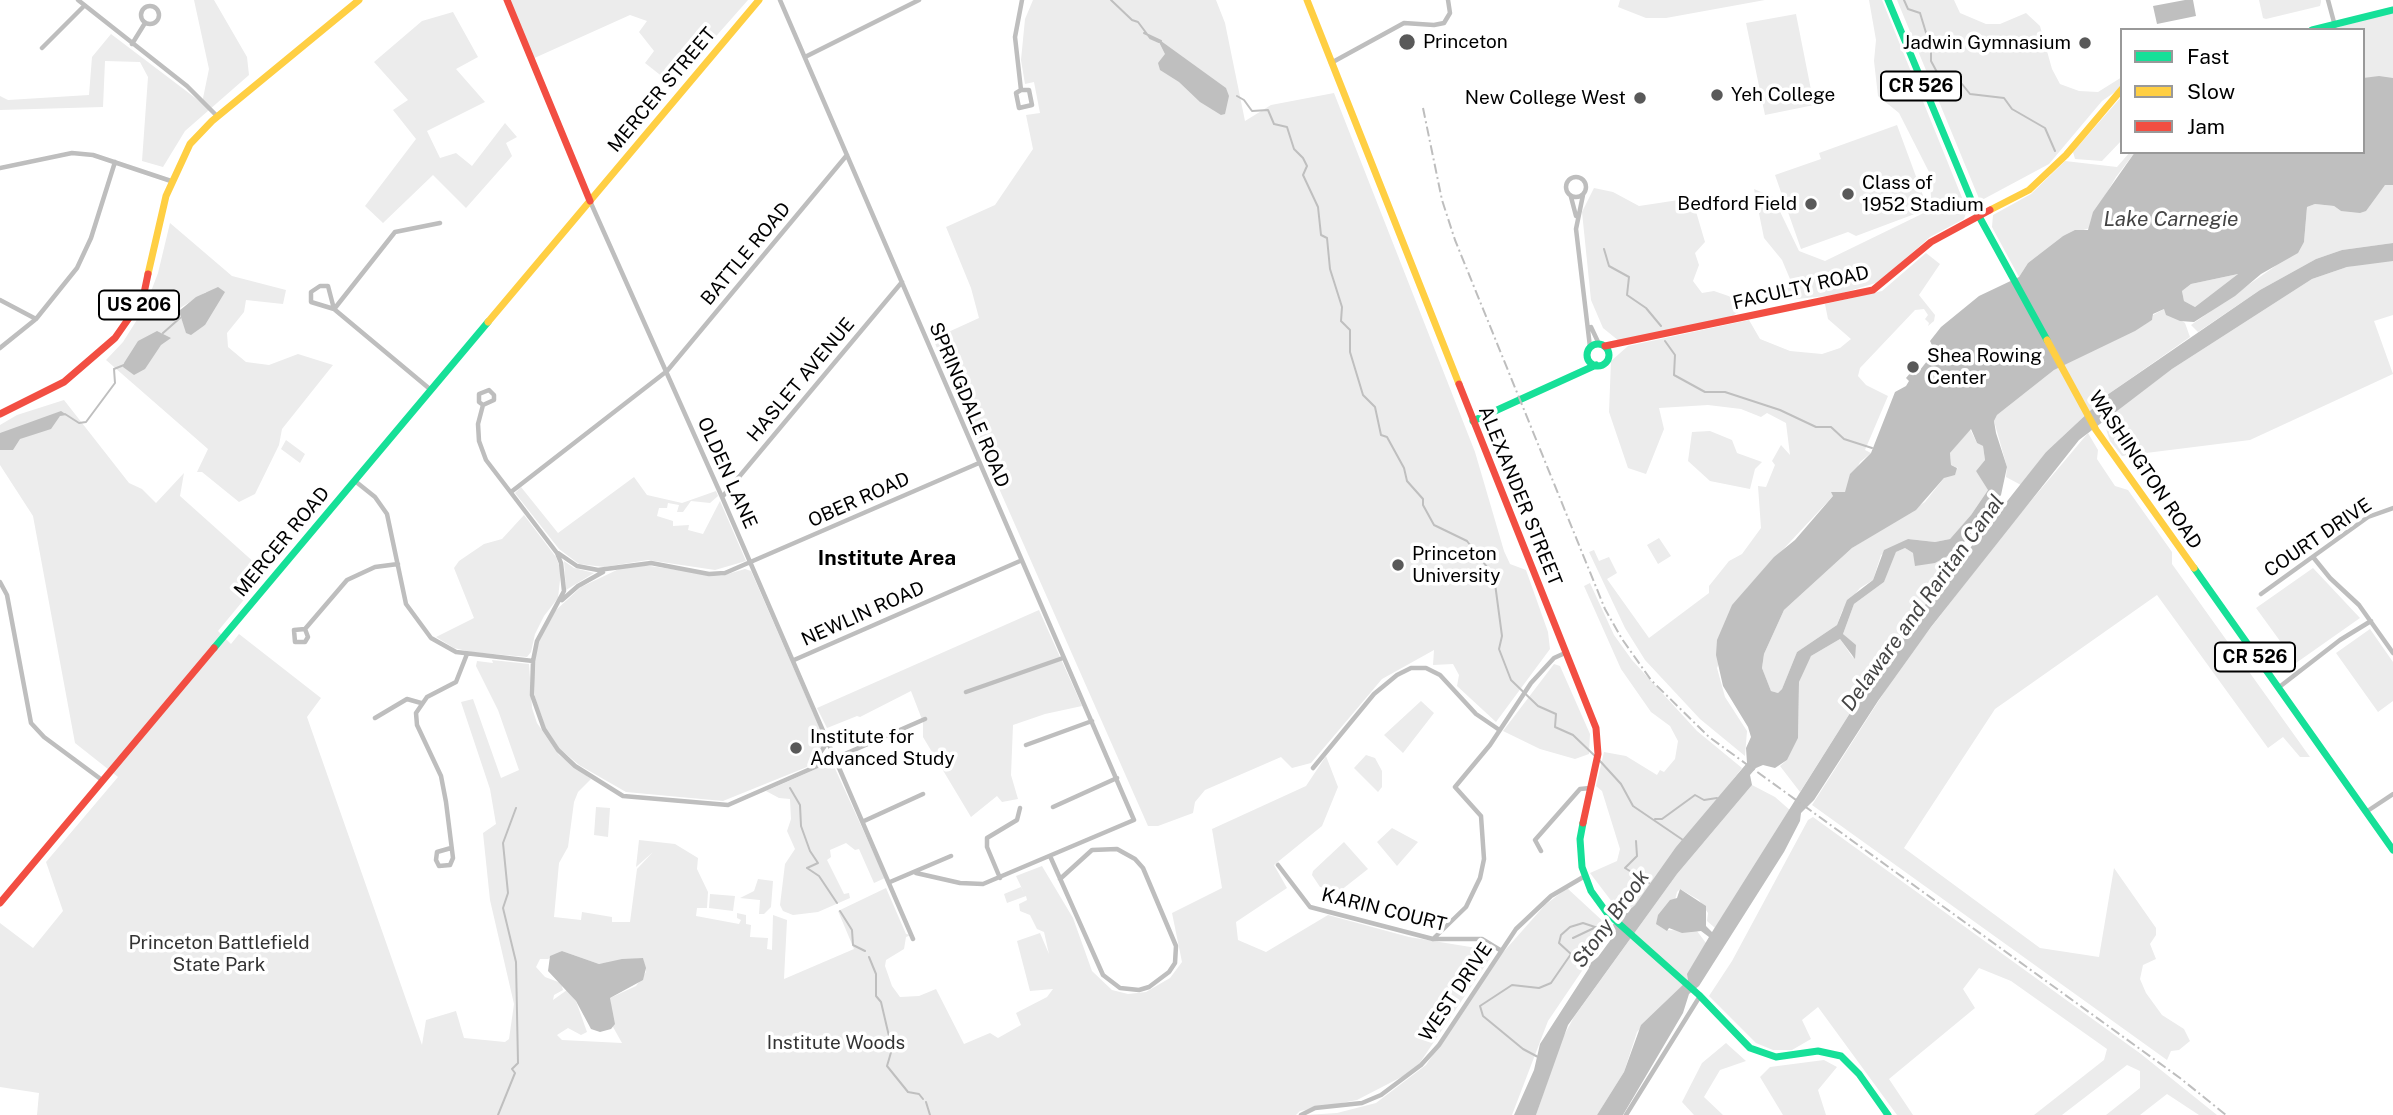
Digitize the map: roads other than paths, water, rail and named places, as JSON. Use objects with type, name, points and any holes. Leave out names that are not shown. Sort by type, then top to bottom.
[{"type":"main road","name":"US 206","points":[[0,414],[64,382],[100,354],[131,318],[147,286],[161,211],[171,181],[190,144],[217,116],[359,0]]},
{"type":"main road","points":[[507,0],[590,201]]},
{"type":"main road","name":"MERCER STREET","points":[[590,201],[758,0]]},
{"type":"main road","name":"ALEXANDER STREET","points":[[1307,0],[1596,728],[1599,749],[1596,769],[1580,834],[1585,876],[1594,897],[1698,994],[1743,1042],[1758,1052],[1781,1057],[1818,1051],[1844,1059],[1888,1115]]},
{"type":"main road","name":"WASHINGTON ROAD","points":[[1888,0],[1980,218],[2093,425],[2393,850]]},
{"type":"main road","points":[[2324,28],[2393,10]]},
{"type":"main road","name":"FACULTY ROAD","points":[[1589,351],[1602,345],[1625,343],[1866,293],[1880,286],[1925,246],[2020,196],[2046,175],[2120,91]]},
{"type":"main road","name":"MERCER ROAD","points":[[0,903],[590,201]]},
{"type":"main road","name":"FACULTY ROAD","points":[[1596,365],[1605,364],[1609,356],[1625,343]]},
{"type":"main road","points":[[1602,345],[1609,356]]},
{"type":"main road","points":[[1473,421],[1535,396],[1596,365],[1589,351],[1570,377]]},
{"type":"street","points":[[78,0],[187,86],[217,116]]},
{"type":"street","name":"SPRINGDALE ROAD","points":[[780,0],[1134,820],[1050,856]]},
{"type":"street","points":[[805,57],[919,0]]},
{"type":"street","points":[[1021,90],[1015,37],[1022,0]]},
{"type":"street","points":[[1331,63],[1404,23],[1444,23],[1449,17],[1448,0]]},
{"type":"street","points":[[2328,0],[2335,26]]},
{"type":"street","points":[[42,48],[84,6]]},
{"type":"street","points":[[154,7],[158,11],[158,20],[151,25],[145,23],[141,19],[143,10],[154,7]]},
{"type":"street","points":[[132,44],[145,23]]},
{"type":"street","points":[[1021,90],[1029,90],[1032,105],[1019,108],[1016,93],[1021,90]]},
{"type":"street","points":[[0,168],[62,153],[83,154],[171,181]]},
{"type":"street","name":"BATTLE ROAD","points":[[511,492],[667,371],[847,155]]},
{"type":"street","points":[[0,348],[36,319],[70,279],[84,253],[115,162]]},
{"type":"street","points":[[1577,216],[1586,183],[1578,176],[1567,183],[1577,216],[1590,326],[1589,351]]},
{"type":"street","points":[[1569,195],[1583,195]]},
{"type":"street","name":"OLDEN LANE","points":[[590,201],[794,660],[913,939]]},
{"type":"street","points":[[334,309],[395,232],[440,223]]},
{"type":"street","name":"HASLET AVENUE","points":[[722,497],[902,282]]},
{"type":"street","points":[[334,309],[328,286],[320,286],[311,292],[311,302],[334,309],[431,390]]},
{"type":"street","points":[[0,300],[36,319]]},
{"type":"street","points":[[1590,326],[1602,345]]},
{"type":"street","points":[[484,405],[478,424],[482,450],[557,553],[564,581],[560,601]]},
{"type":"street","name":"OBER ROAD","points":[[614,568],[651,563],[717,574],[751,563],[979,463]]},
{"type":"street","points":[[354,481],[375,497],[387,514],[403,594],[417,623],[438,643],[467,654],[533,661]]},
{"type":"street","name":"COURT DRIVE","points":[[2261,594],[2368,517],[2393,508]]},
{"type":"street","points":[[557,553],[587,569],[614,568]]},
{"type":"street","points":[[2313,556],[2371,621],[2393,653]]},
{"type":"street","name":"NEWLIN ROAD","points":[[794,660],[1020,561]]},
{"type":"street","points":[[305,629],[347,580],[375,568],[398,564]]},
{"type":"street","points":[[614,568],[587,580],[560,601],[540,632],[533,661],[534,707],[551,740],[575,766],[618,794],[727,805],[925,719]]},
{"type":"street","points":[[0,582],[7,595],[31,723],[44,737],[102,780]]},
{"type":"street","points":[[2277,688],[2340,640],[2371,621]]},
{"type":"street","points":[[1433,939],[1437,932],[1460,915],[1480,878],[1485,850],[1484,824],[1474,805],[1455,787],[1490,745],[1498,729],[1531,683],[1554,658],[1565,653]]},
{"type":"street","points":[[451,848],[438,852],[436,860],[439,866],[450,865],[451,848],[441,776],[417,725],[416,713],[421,703],[456,682],[467,654]]},
{"type":"street","points":[[967,692],[1063,658]]},
{"type":"street","points":[[1312,768],[1374,694],[1397,675],[1411,668],[1426,668],[1440,675],[1476,714],[1498,729]]},
{"type":"street","points":[[375,718],[407,699],[421,703]]},
{"type":"street","points":[[1026,745],[1092,721]]},
{"type":"street","points":[[808,770],[826,748],[828,740]]},
{"type":"street","points":[[1053,807],[1117,778]]},
{"type":"street","points":[[1541,851],[1535,840],[1580,789],[1591,788]]},
{"type":"street","points":[[864,821],[923,794]]},
{"type":"street","points":[[2366,812],[2393,794]]},
{"type":"street","points":[[1000,878],[987,847],[987,838],[1017,820],[1020,808]]},
{"type":"street","points":[[916,873],[971,885],[1000,878],[1050,856],[1096,966],[1112,983],[1120,988],[1139,990],[1149,987],[1169,972],[1175,963],[1176,946],[1143,867],[1135,859],[1117,849],[1092,850],[1060,879]]},
{"type":"street","points":[[890,882],[951,856]]},
{"type":"street","name":"KARIN COURT","points":[[1278,865],[1310,907],[1433,939],[1482,939],[1500,950]]},
{"type":"street","name":"WEST DRIVE","points":[[1301,1115],[1315,1108],[1362,1103],[1381,1095],[1411,1073],[1439,1045],[1500,950],[1538,907],[1562,888],[1585,876]]},
{"type":"street","points":[[1626,1115],[1698,994]]},
{"type":"water","points":[[2193,0],[2196,16],[2157,24],[2153,6]]},
{"type":"water","points":[[1159,42],[1226,88],[1229,96],[1225,114],[1221,115],[1200,102],[1179,82],[1160,70],[1158,63],[1165,54]]},
{"type":"water","name":"Lake Carnegie","points":[[2365,78],[2393,78],[2393,185],[2385,185],[2366,211],[2341,211],[2334,206],[2315,204],[2307,207],[2304,242],[2298,253],[2261,274],[2235,296],[2194,322],[2180,321],[2166,315],[2164,309],[2153,314],[2152,320],[2135,331],[2054,370],[1997,415],[1994,421],[1996,433],[2007,467],[2001,495],[1957,551],[1935,563],[1915,566],[1913,553],[1905,548],[1896,552],[1884,582],[1854,604],[1843,634],[1856,645],[1855,659],[1840,639],[1811,656],[1799,682],[1798,738],[1787,760],[1775,768],[1763,765],[1750,775],[1752,785],[1677,874],[1568,1025],[1536,1115],[1514,1115],[1534,1070],[1540,1044],[1589,968],[1588,965],[1598,957],[1612,938],[1610,927],[1635,905],[1676,847],[1747,763],[1746,748],[1751,737],[1748,727],[1723,686],[1716,655],[1717,640],[1732,605],[1774,557],[1795,540],[1833,496],[1831,492],[1845,492],[1850,474],[1871,453],[1895,392],[1906,386],[1909,381],[1906,378],[1911,372],[1916,375],[1935,351],[1930,341],[1941,327],[1979,296],[2019,277],[2028,263],[2063,236],[2075,230],[2088,230],[2093,212],[2134,154],[2365,154]],"holes":[[[2238,274],[2195,307],[2184,301],[2182,291],[2191,284]],[[1971,429],[1977,443],[1983,446],[1985,460],[1976,471],[1988,490],[1971,515],[1950,539],[1935,542],[1908,539],[1884,550],[1873,580],[1847,600],[1837,625],[1797,652],[1782,689],[1778,693],[1771,691],[1762,668],[1764,654],[1784,610],[1852,548],[1916,510],[1944,478],[1955,475],[1957,468],[1951,465],[1950,453]]]},
{"type":"water","points":[[2393,243],[2393,261],[2347,267],[2312,279],[2172,369],[2079,440],[1931,627],[1878,701],[1814,800],[1801,813],[1800,821],[1784,852],[1699,986],[1689,994],[1683,1013],[1623,1115],[1597,1115],[1624,1072],[1641,1025],[1688,980],[1687,974],[1709,937],[1701,931],[1682,933],[1669,928],[1667,931],[1656,924],[1658,915],[1670,900],[1677,898],[1680,889],[1706,906],[1706,926],[1712,932],[1891,648],[2046,452],[2107,395],[2260,290],[2316,259],[2342,250]]},
{"type":"water","points":[[218,287],[225,292],[205,325],[191,335],[186,333],[179,311],[196,297]]},
{"type":"water","points":[[157,331],[171,338],[161,345],[145,369],[134,375],[123,367],[124,363],[138,341]]},
{"type":"water","points":[[61,411],[67,415],[60,416],[51,429],[20,439],[13,450],[0,450],[0,433]]},
{"type":"water","points":[[562,951],[599,964],[643,958],[646,968],[643,980],[610,998],[615,1024],[611,1029],[600,1032],[591,1029],[576,1001],[548,971],[550,956]]},
{"type":"waterway","points":[[1111,0],[1132,20],[1138,22],[1150,38],[1159,42]]},
{"type":"waterway","points":[[1904,0],[1908,9],[1920,13],[1931,49],[1931,61],[1938,74],[1949,80],[1952,86],[1962,84],[1970,94],[2004,98],[2012,109],[2045,128],[2055,151]]},
{"type":"waterway","points":[[1144,33],[1161,41]]},
{"type":"waterway","points":[[1237,96],[1244,100],[1252,111],[1268,110],[1274,124],[1287,127],[1294,149],[1307,166],[1303,175],[1318,207],[1321,235],[1327,238],[1330,269],[1342,307],[1341,321],[1350,330],[1350,352],[1363,395],[1375,407],[1381,435],[1387,437],[1404,468],[1407,481],[1423,499],[1423,505],[1434,525],[1467,541],[1494,576],[1502,636],[1499,649],[1511,680],[1538,706],[1556,714],[1555,727],[1573,735],[1596,757]]},
{"type":"waterway","points":[[1604,249],[1609,266],[1629,277],[1627,295],[1646,308],[1661,326]]},
{"type":"waterway","points":[[163,333],[180,318]]},
{"type":"waterway","points":[[1665,341],[1675,355],[1674,375],[1705,392],[1725,392],[1780,410],[1816,427],[1831,427],[1844,439],[1872,448]]},
{"type":"waterway","points":[[65,414],[79,423],[86,422],[115,383],[114,369],[124,365]]},
{"type":"waterway","points":[[1600,761],[1621,784],[1633,806],[1683,840]]},
{"type":"waterway","points":[[790,788],[800,805],[801,826],[810,851],[818,863],[807,868],[819,876],[837,903]]},
{"type":"waterway","points":[[1655,819],[1662,819],[1695,795],[1704,800],[1717,798]]},
{"type":"waterway","points":[[498,1115],[515,1073],[512,1069],[518,1063],[516,962],[503,908],[508,893],[503,843],[516,808]]},
{"type":"waterway","name":"Stony Brook","points":[[1636,841],[1637,856],[1625,868],[1649,883]]},
{"type":"waterway","points":[[840,911],[852,930],[853,945],[865,951]]},
{"type":"waterway","name":"Stony Brook","points":[[1538,1057],[1523,1049],[1483,1016],[1480,1006],[1512,985],[1539,988],[1551,983],[1571,954],[1559,943],[1561,935],[1570,927],[1583,923],[1595,927],[1611,927]]},
{"type":"waterway","name":"Stony Brook","points":[[1573,938],[1594,928]]},
{"type":"waterway","points":[[869,957],[876,974],[876,996],[881,1002],[892,1049],[887,1066],[908,1092],[919,1094],[923,1099]]},
{"type":"waterway","points":[[926,1102],[930,1115]]},
{"type":"railway","points":[[1423,108],[1442,200],[1455,240],[1605,609],[1651,680],[1709,737],[2180,1078],[2226,1115]]},
{"type":"place","name":"Princeton","points":[[1407,42]]},
{"type":"place","name":"Jadwin Gymnasium","points":[[2085,43]]},
{"type":"place","name":"Yeh College","points":[[1717,95]]},
{"type":"place","name":"New College West","points":[[1640,98]]},
{"type":"place","name":"Class of 1952 Stadium","points":[[1848,194]]},
{"type":"place","name":"Bedford Field","points":[[1811,204]]},
{"type":"place","name":"Shea Rowing Center","points":[[1913,367]]},
{"type":"place","name":"Princeton University","points":[[1398,565]]},
{"type":"place","name":"Institute for Advanced Study","points":[[796,748]]},
{"type":"district","name":"Institute Area","points":[[887,559]]},
{"type":"water label","name":"Delaware and Raritan Canal","points":[[1923,603]]},
{"type":"park label","name":"Princeton Battlefield State Park","points":[[219,954]]},
{"type":"park label","name":"Institute Woods","points":[[836,1043]]}]
